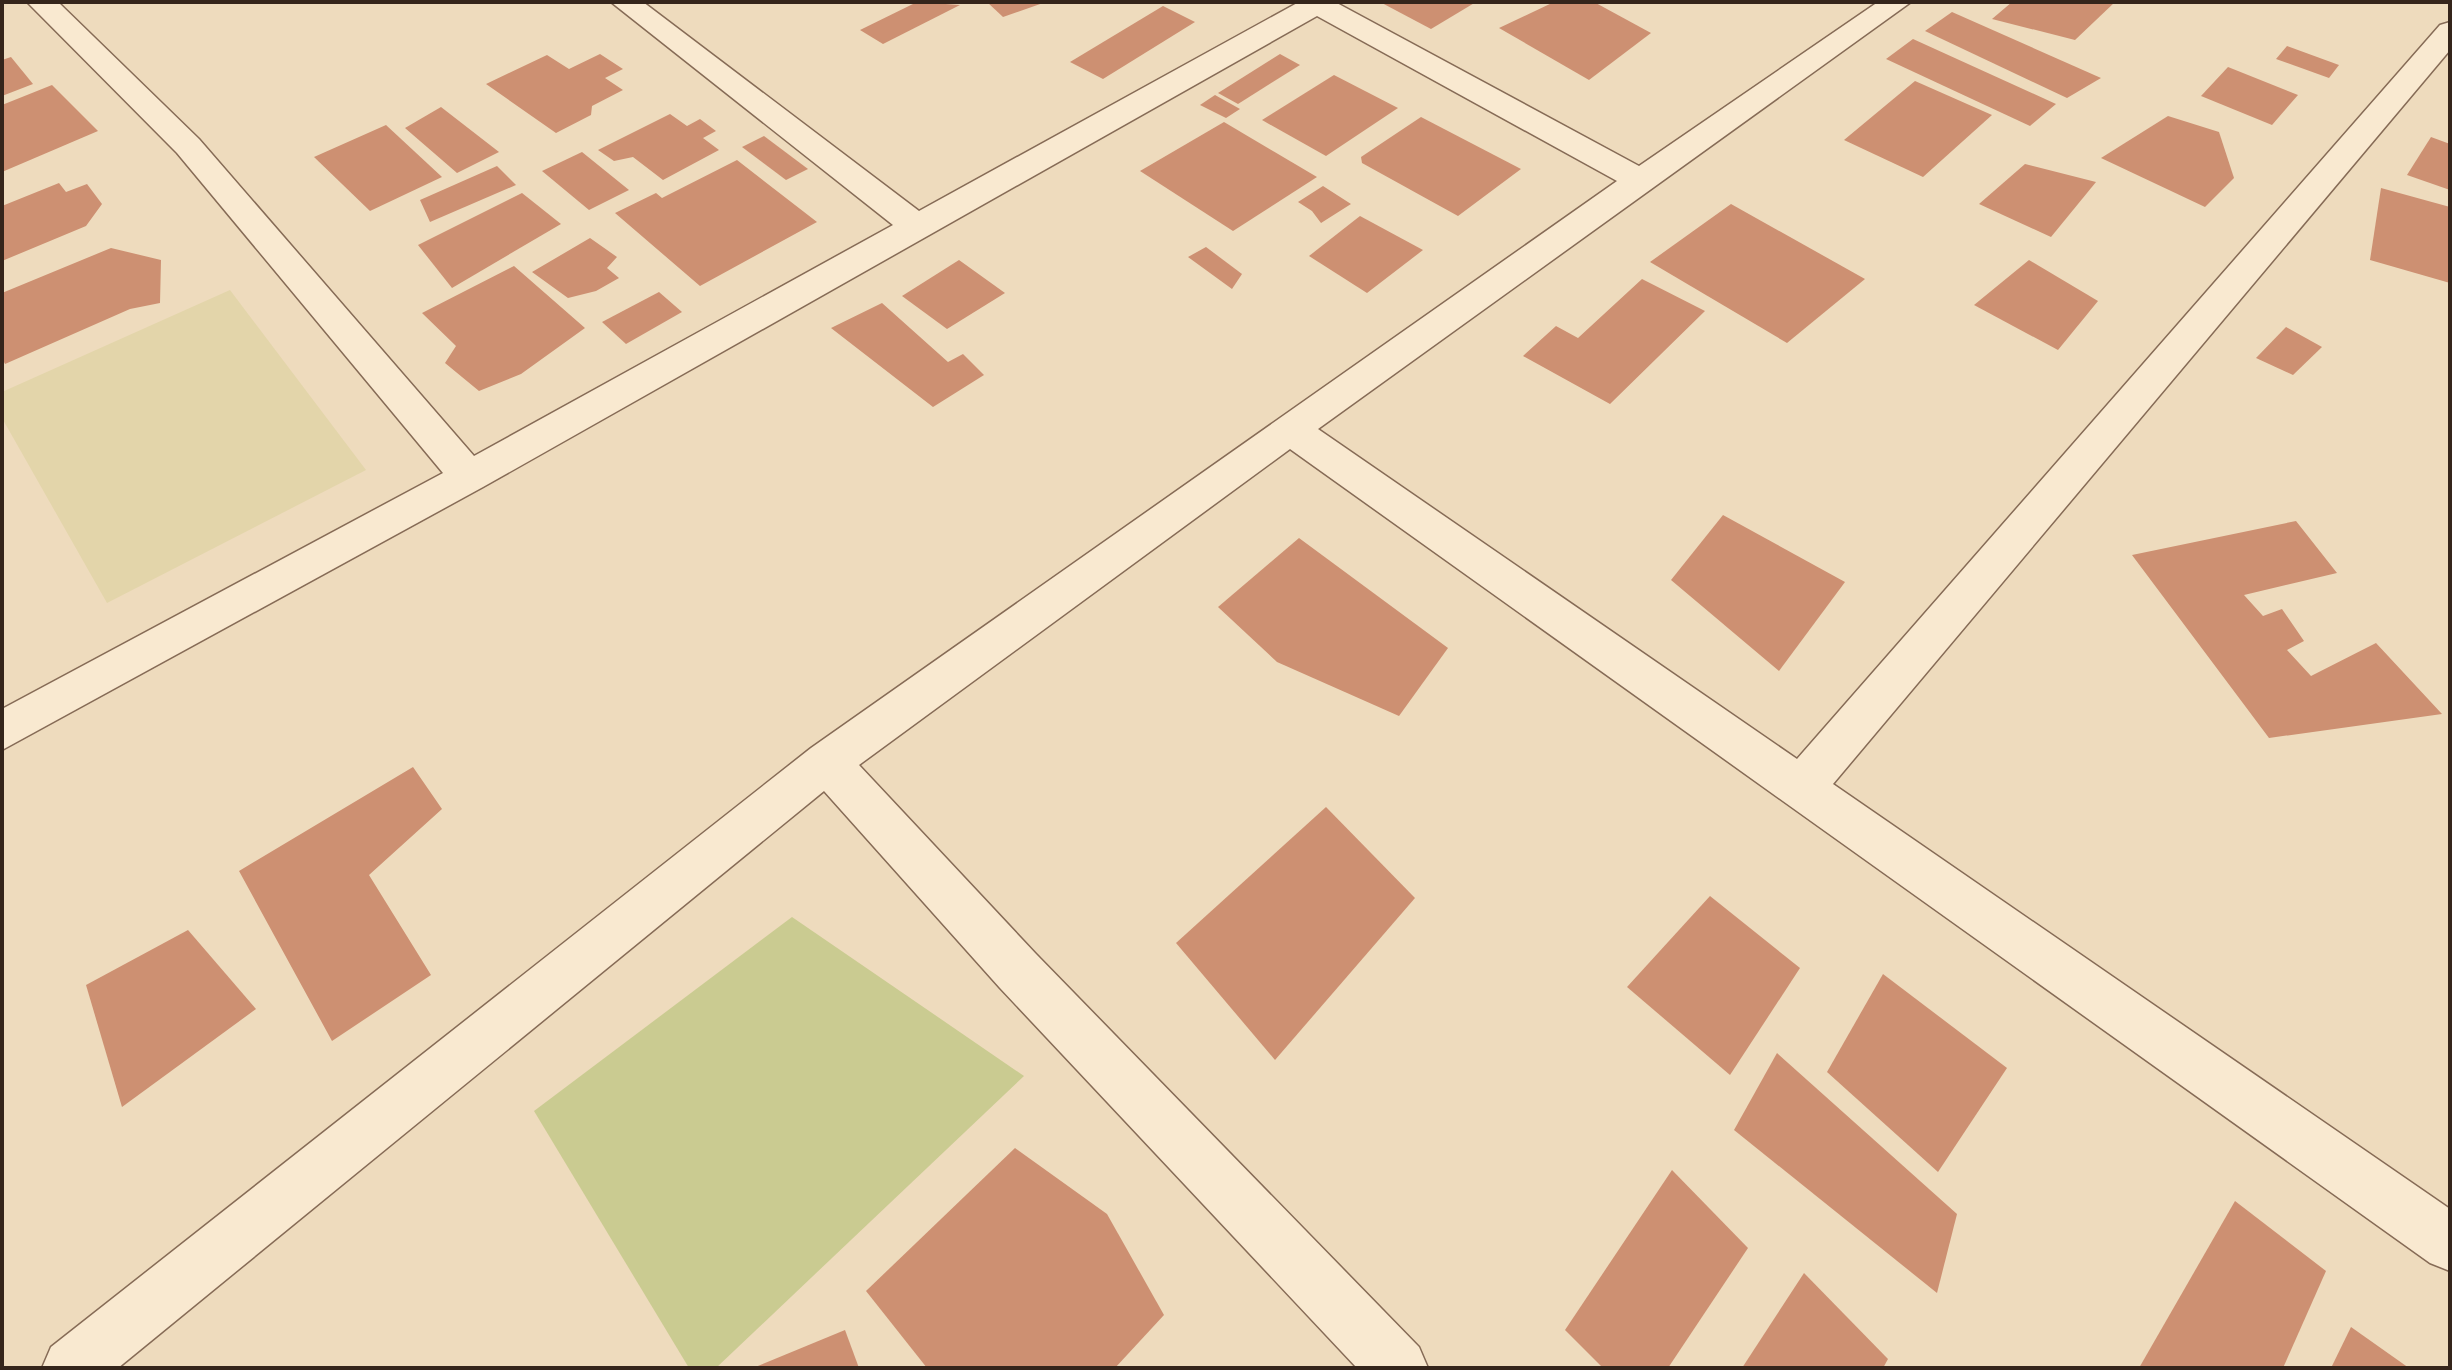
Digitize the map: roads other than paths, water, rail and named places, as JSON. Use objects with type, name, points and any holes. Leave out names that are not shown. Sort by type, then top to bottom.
[{"type":"street","points":[[42,2],[188,146],[469,477]]},
{"type":"street","points":[[625,2],[916,226]]},
{"type":"street","points":[[2,731],[469,477],[1315,3],[1642,181]]},
{"type":"street","points":[[72,1368],[827,762],[1642,181],[1883,5]]},
{"type":"street","points":[[1802,787],[2450,31]]},
{"type":"street","points":[[1290,429],[2450,1243]]},
{"type":"street","points":[[827,762],[1018,971],[1398,1368]]}]
